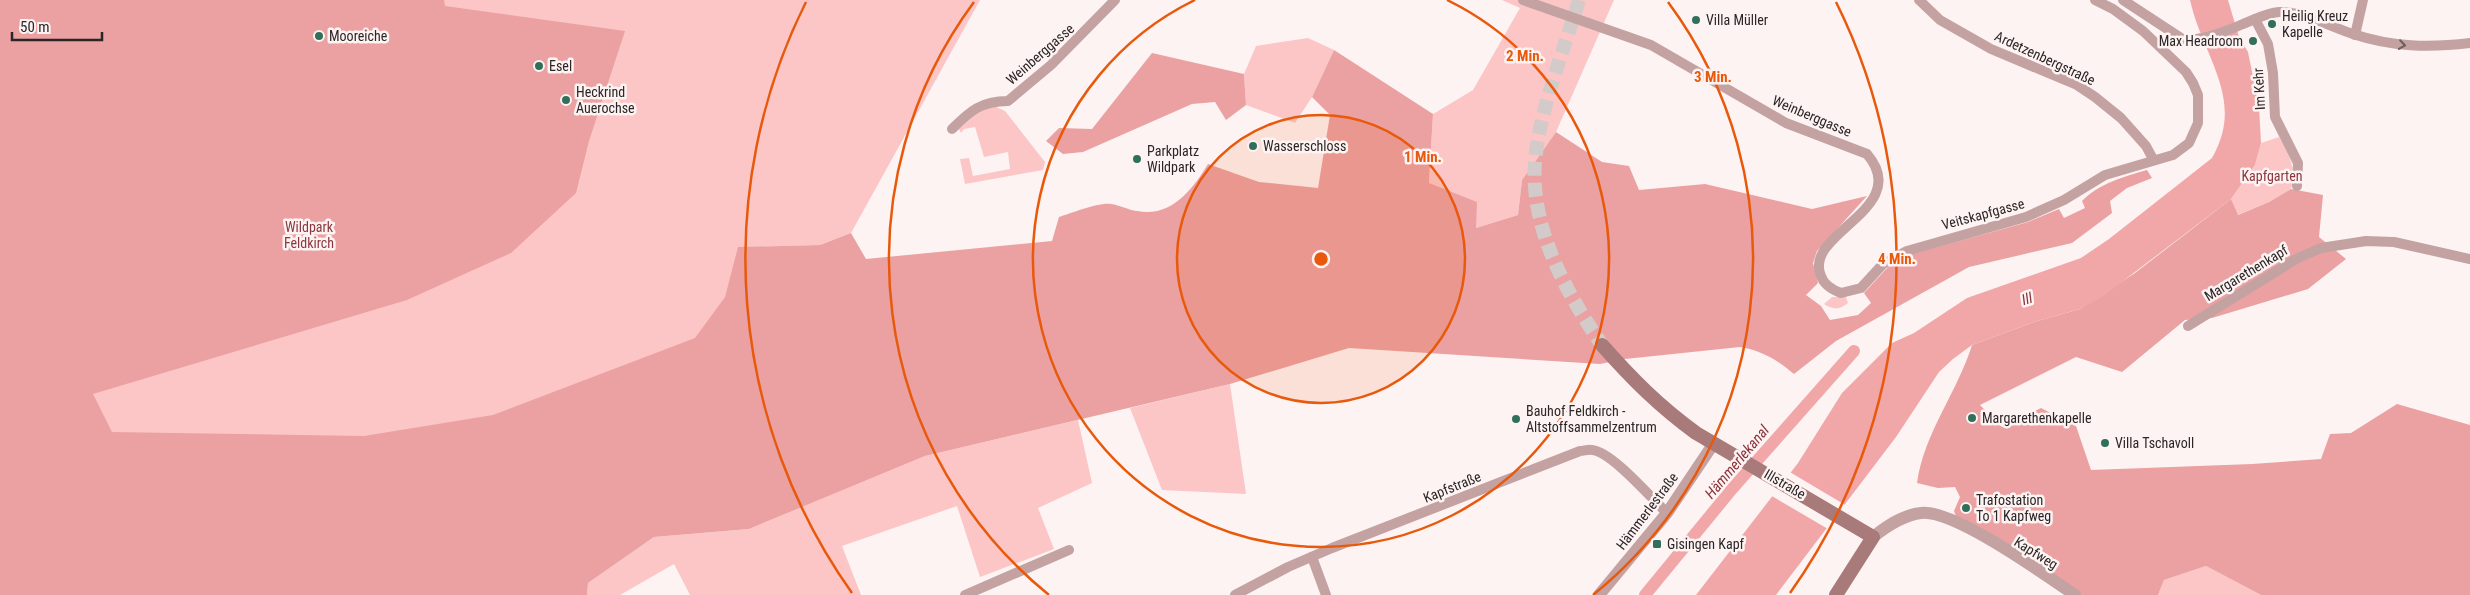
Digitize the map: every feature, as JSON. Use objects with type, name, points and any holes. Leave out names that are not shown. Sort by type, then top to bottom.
[{"type":"main road","name":"Illstraße","points":[[1602,345],[1635,384],[1696,433],[1874,537]]},
{"type":"main road","points":[[1836,595],[1874,537]]},
{"type":"street","name":"Weinberggasse","points":[[952,129],[977,107],[991,101],[1008,101],[1051,66],[1115,0]]},
{"type":"street","name":"Weinberggasse","points":[[1522,0],[1651,45],[1768,114],[1867,154],[1877,171],[1878,186],[1876,194],[1861,214],[1822,254],[1819,271],[1827,284]]},
{"type":"street","name":"Ardetzenbergstraße","points":[[1919,0],[1940,20],[1990,49],[2069,82],[2095,96],[2122,118],[2146,146],[2153,159]]},
{"type":"street","points":[[2095,0],[2113,9],[2168,54],[2186,72],[2198,95],[2198,123],[2189,143],[2173,155],[2153,159]]},
{"type":"street","points":[[2122,0],[2189,39],[2238,26],[2266,14],[2287,13],[2354,35],[2402,46],[2435,47],[2470,43]]},
{"type":"street","points":[[2354,35],[2363,0]]},
{"type":"street","name":"Im Kehr","points":[[2255,19],[2268,44],[2273,73],[2275,117],[2298,163],[2296,186]]},
{"type":"street","name":"Veitskapfgasse","points":[[1827,284],[1841,293],[1854,292],[1861,288],[1883,264],[1906,251],[2026,217],[2064,200],[2105,175],[2153,159]]},
{"type":"street","name":"Margarethenkapf","points":[[2188,326],[2298,258],[2321,248],[2366,240],[2394,242],[2470,259]]},
{"type":"street","name":"Hämmerlestraße","points":[[1599,595],[1666,513],[1714,443]]},
{"type":"street","name":"Kapfstraße","points":[[1235,595],[1312,557],[1554,460],[1593,450],[1611,459],[1666,513]]},
{"type":"street","name":"Kapfweg","points":[[1874,537],[1886,526],[1904,518],[1921,513],[1938,514],[1958,522],[2075,595]]},
{"type":"street","points":[[965,595],[1069,550]]},
{"type":"street","points":[[1312,557],[1326,595]]},
{"type":"green space","name":"Wildpark Feldkirch","points":[[0,0],[980,0],[851,233],[820,245],[741,247],[725,297],[696,338],[441,452],[125,458],[83,413]]},
{"type":"green space","points":[[0,0],[444,0],[445,6],[625,31],[589,141],[576,193],[511,253],[407,300],[93,394],[112,432],[364,436],[493,415],[695,338],[725,297],[738,247],[820,245],[851,233],[866,259],[1052,241],[1059,217],[1085,208],[1111,204],[1149,212],[1170,206],[1188,192],[1208,164],[1259,182],[1318,188],[1330,115],[1312,97],[1334,50],[1433,114],[1429,183],[1477,202],[1476,228],[1518,215],[1522,180],[1556,132],[1602,162],[1629,166],[1639,190],[1705,184],[1812,209],[1867,196],[1817,251],[1813,263],[1818,283],[1806,295],[1821,306],[1830,320],[1858,315],[1871,303],[1864,293],[1887,268],[1909,255],[2028,222],[2059,209],[2064,218],[2085,208],[2082,201],[2112,181],[2147,170],[2152,178],[2127,188],[2110,201],[2112,213],[2072,243],[1969,267],[1836,341],[1794,374],[1769,357],[1740,347],[1625,359],[1600,364],[1349,348],[1230,384],[925,456],[749,529],[654,537],[588,583],[587,595],[0,595]]},
{"type":"green space","points":[[1502,0],[1614,0],[1556,132],[1522,180],[1518,215],[1476,228],[1429,183],[1433,114],[1473,90],[1520,8]]},
{"type":"green space","points":[[1308,38],[1334,50],[1312,97],[1295,123],[1246,105],[1244,74],[1256,46]]},
{"type":"green space","points":[[1152,53],[1244,74],[1246,105],[1226,120],[1215,102],[1192,104],[1083,152],[1063,154],[1046,141],[1059,128],[1092,129]]},
{"type":"green space","points":[[994,106],[1005,111],[1045,162],[1043,170],[965,184],[960,159],[969,158],[973,176],[1010,169],[1008,152],[984,157],[975,127],[964,129],[961,133],[959,129],[977,112]]},
{"type":"green space","name":"Kapfgarten","points":[[2279,137],[2289,156],[2292,169],[2293,182],[2291,189],[2269,202],[2237,215],[2231,199],[2255,165],[2261,143]]},
{"type":"green space","points":[[2291,189],[2323,195],[2319,237],[2346,259],[2308,289],[2212,318],[2185,320],[2122,372],[2076,357],[1980,405],[2002,427],[2041,408],[2076,426],[2091,470],[2252,464],[2321,459],[2330,434],[2351,433],[2397,404],[2470,425],[2470,595],[2261,595],[2206,566],[2164,580],[2158,595],[2075,595],[1958,522],[1954,511],[1960,497],[1955,487],[1938,488],[1917,483],[1926,447],[1966,363],[1972,345],[2034,322],[2080,309],[2135,273],[2231,199],[2238,215],[2269,202]]},
{"type":"green space","points":[[1832,297],[1846,297],[1848,303],[1836,308],[1824,304]]},
{"type":"green space","points":[[1230,384],[1246,494],[1162,490],[1130,408]]},
{"type":"green space","points":[[1078,420],[1092,483],[1038,508],[1054,549],[980,577],[957,506],[842,546],[861,595],[690,595],[674,564],[620,595],[587,595],[588,583],[654,537],[749,529],[925,456]]},
{"type":"green space","points":[[2206,566],[2261,595],[2158,595],[2164,580]]},
{"type":"water","name":"Ill","points":[[2190,0],[2228,0],[2239,37],[2248,52],[2259,106],[2261,143],[2255,165],[2231,199],[2102,297],[2080,309],[2034,322],[1972,345],[1953,359],[1939,372],[1896,437],[1776,595],[1696,595],[1798,463],[1842,393],[1892,343],[1914,333],[1967,298],[2081,258],[2109,239],[2212,158],[2221,137],[2225,117],[2223,97],[2219,79],[2196,21]]},
{"type":"pier","points":[[1788,471],[1847,506],[1828,529],[1770,495]]},
{"type":"waterway","name":"Hämmerlekanal","points":[[1645,595],[1732,489],[1854,351]]},
{"type":"tunnel","points":[[1579,0],[1541,122],[1535,162],[1535,187],[1538,211],[1553,258],[1576,303],[1602,345]]},
{"type":"place","name":"Villa Müller","points":[[1696,20]]},
{"type":"place","name":"Heilig Kreuz Kapelle","points":[[2272,24]]},
{"type":"place","name":"Mooreiche","points":[[319,36]]},
{"type":"place","name":"Max Headroom","points":[[2253,41]]},
{"type":"place","name":"Esel","points":[[539,66]]},
{"type":"place","name":"Heckrind Auerochse","points":[[566,100]]},
{"type":"place","name":"Wasserschloss","points":[[1253,146]]},
{"type":"place","name":"Parkplatz Wildpark","points":[[1137,159]]},
{"type":"place","name":"Margarethenkapelle","points":[[1972,418]]},
{"type":"place","name":"Bauhof Feldkirch - Altstoffsammelzentrum","points":[[1516,419]]},
{"type":"place","name":"Villa Tschavoll","points":[[2105,443]]},
{"type":"place","name":"Trafostation To 1 Kapfweg","points":[[1966,508]]},
{"type":"place","name":"Gisingen Kapf","points":[[1657,544]]}]
